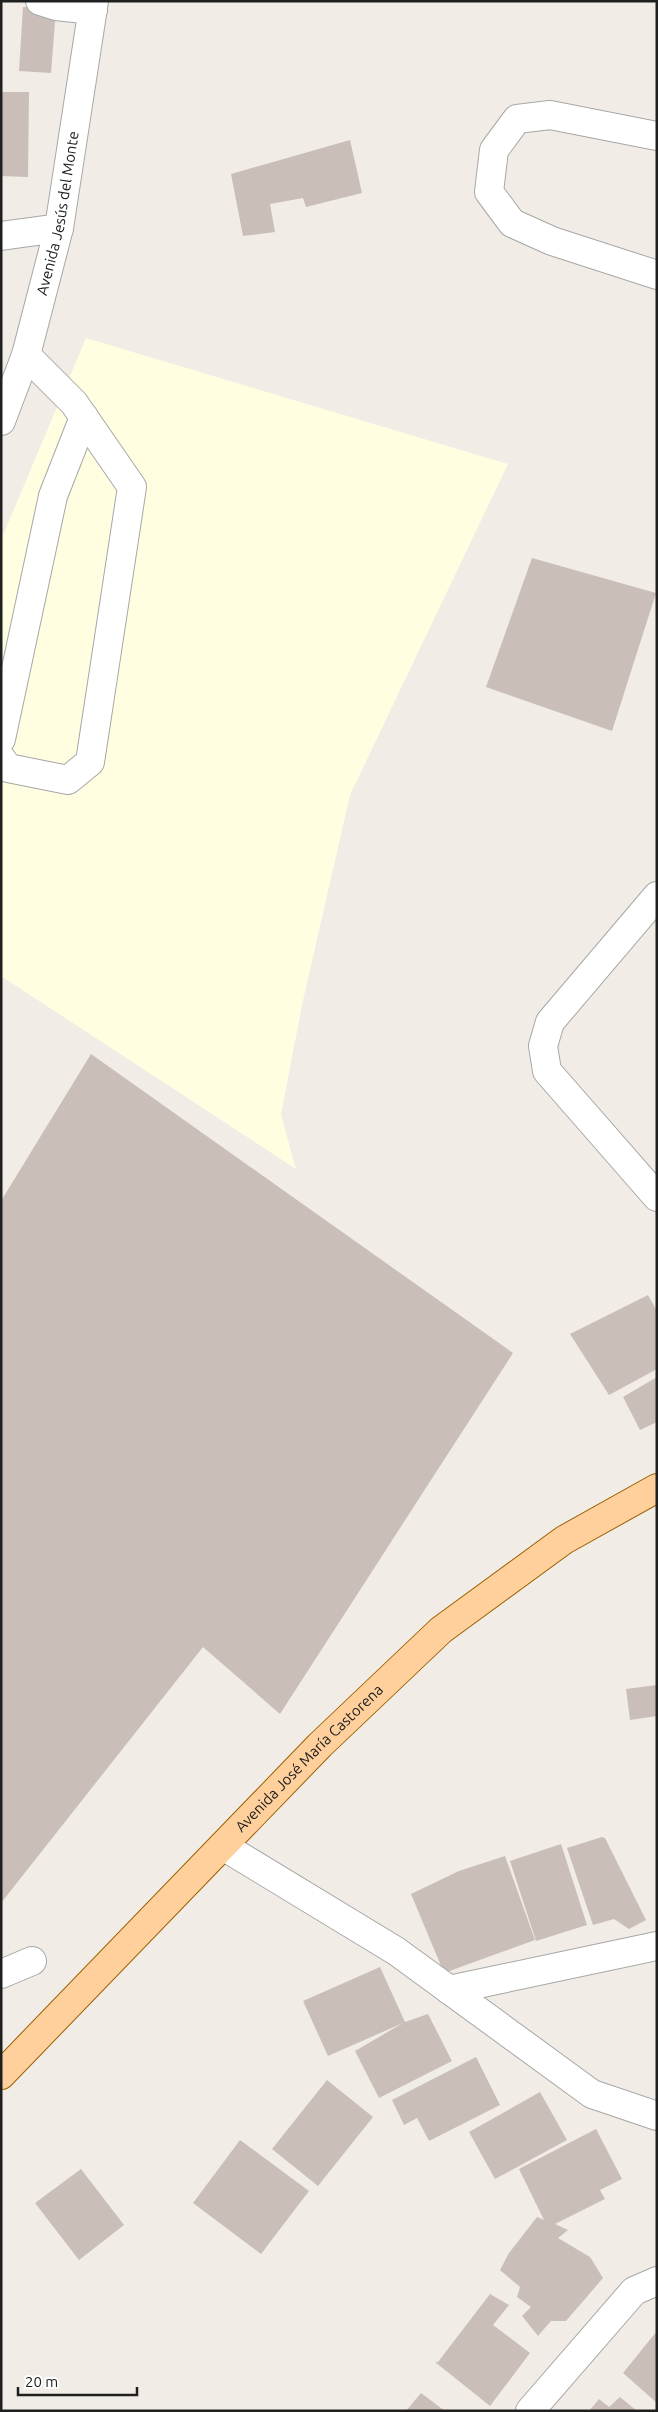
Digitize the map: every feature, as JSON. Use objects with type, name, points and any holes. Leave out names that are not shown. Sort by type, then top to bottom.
[{"type":"main road","name":"Avenida José María Castorena","points":[[1,2074],[320,1744],[441,1630],[564,1540],[657,1488]]},
{"type":"street","points":[[40,1],[56,6],[94,5]]},
{"type":"street","name":"Avenida Jesús del Monte","points":[[1,421],[26,355],[59,228],[94,5]]},
{"type":"street","points":[[657,136],[550,115],[517,119],[494,150],[489,192],[512,223],[552,241],[657,275]]},
{"type":"street","points":[[1,236],[59,228]]},
{"type":"street","points":[[1,758],[8,768],[68,780],[90,762],[132,487],[74,403],[26,355]]},
{"type":"street","points":[[1,739],[53,496],[84,417]]},
{"type":"street","points":[[657,896],[550,1022],[543,1046],[547,1071],[657,1196]]},
{"type":"street","points":[[223,1846],[396,1951],[592,2094],[657,2116]]},
{"type":"street","points":[[449,1990],[657,1946]]},
{"type":"street","points":[[1,1974],[32,1961]]},
{"type":"street","points":[[530,2411],[634,2292],[657,2281]]},
{"type":"shaded area","points":[[86,338],[508,464],[350,795],[302,1005],[281,1115],[296,1169],[1,976],[1,540]]},
{"type":"building","points":[[23,7],[56,9],[51,73],[19,71]]},
{"type":"building","points":[[1,92],[29,92],[28,177],[1,176]]},
{"type":"building","points":[[350,140],[362,193],[306,207],[303,198],[270,204],[275,232],[243,236],[231,174]]},
{"type":"building","points":[[532,558],[656,593],[612,731],[486,687]]},
{"type":"building","points":[[91,1054],[513,1353],[280,1714],[203,1647],[1,1903],[1,1201]]},
{"type":"building","points":[[648,1295],[657,1311],[657,1369],[609,1395],[570,1334]]},
{"type":"building","points":[[657,1377],[657,1422],[640,1430],[623,1397]]},
{"type":"building","points":[[657,1685],[657,1716],[630,1720],[626,1689]]},
{"type":"building","points":[[602,1837],[605,1838],[646,1920],[629,1929],[614,1919],[593,1925],[567,1848]]},
{"type":"building","points":[[561,1844],[587,1925],[536,1941],[510,1861]]},
{"type":"building","points":[[505,1856],[535,1940],[444,1973],[411,1894],[459,1871]]},
{"type":"building","points":[[380,1967],[405,2022],[428,2014],[452,2061],[379,2098],[355,2051],[403,2023],[328,2056],[303,2001]]},
{"type":"building","points":[[476,2057],[500,2105],[429,2141],[417,2118],[404,2125],[392,2100]]},
{"type":"building","points":[[327,2080],[373,2117],[318,2186],[272,2149]]},
{"type":"building","points":[[540,2092],[567,2140],[495,2179],[469,2132]]},
{"type":"building","points":[[596,2129],[622,2179],[600,2190],[605,2199],[555,2224],[568,2230],[558,2238],[590,2257],[603,2278],[566,2321],[551,2321],[538,2336],[522,2316],[531,2307],[517,2297],[520,2287],[500,2270],[509,2253],[537,2217],[544,2220],[519,2169]]},
{"type":"building","points":[[240,2140],[309,2191],[261,2254],[193,2203]]},
{"type":"building","points":[[81,2169],[124,2225],[79,2260],[35,2203]]},
{"type":"building","points":[[490,2294],[509,2305],[493,2325],[530,2353],[490,2406],[435,2362],[438,2362]]},
{"type":"building","points":[[657,2331],[657,2403],[623,2373]]},
{"type":"building","points":[[421,2393],[445,2411],[406,2411]]},
{"type":"building","points":[[620,2397],[637,2411],[589,2411],[599,2399],[609,2407]]}]
